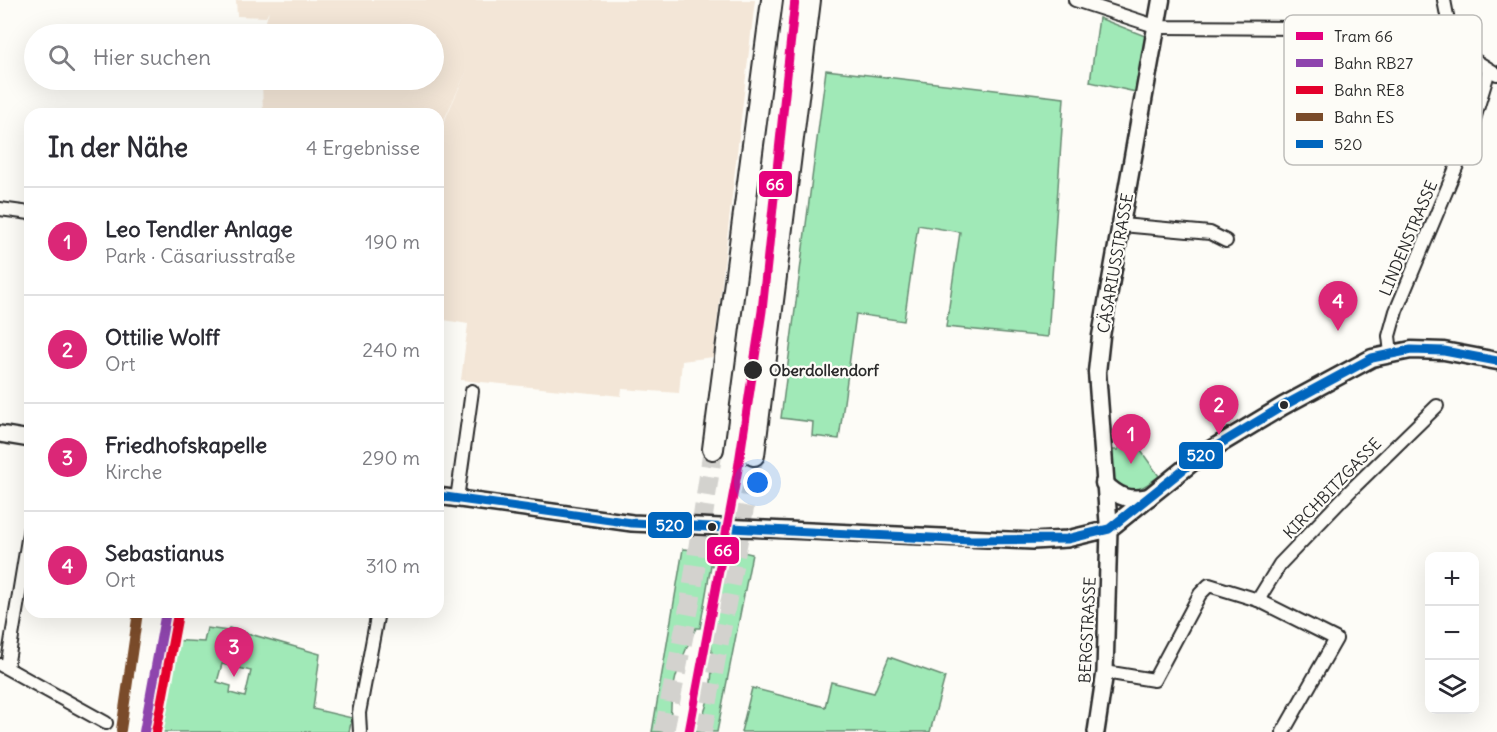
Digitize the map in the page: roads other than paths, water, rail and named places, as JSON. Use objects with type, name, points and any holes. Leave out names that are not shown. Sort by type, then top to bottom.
[{"type":"highway","points":[[713,449],[772,0]]},
{"type":"highway","points":[[754,455],[810,0]]},
{"type":"main road","name":"CÄSARIUSSTRASSE","points":[[1109,529],[1098,372],[1101,336],[1161,0]]},
{"type":"main road","points":[[1109,529],[1200,456],[1351,368],[1391,353],[1411,350],[1444,351],[1497,361]]},
{"type":"main road","points":[[1104,483],[1120,496],[1131,500],[1150,497]]},
{"type":"street","points":[[1075,0],[1158,27],[1284,28]]},
{"type":"street","points":[[1444,0],[1447,15]]},
{"type":"street","name":"LINDENSTRASSE","points":[[1482,101],[1493,72]]},
{"type":"street","name":"LINDENSTRASSE","points":[[1391,353],[1389,336],[1396,311],[1457,165]]},
{"type":"street","points":[[0,210],[24,212]]},
{"type":"street","points":[[1122,225],[1210,233],[1226,241]]},
{"type":"street","points":[[457,499],[472,391]]},
{"type":"street","name":"KIRCHBITZGASSE","points":[[1258,600],[1280,564],[1437,406]]},
{"type":"street","points":[[0,434],[24,438]]},
{"type":"street","points":[[444,497],[632,523],[868,536],[1033,541],[1067,539],[1109,529]]},
{"type":"street","name":"BERGSTRASSE","points":[[1096,732],[1105,672],[1109,529]]},
{"type":"street","points":[[24,558],[3,666],[106,723]]},
{"type":"street","points":[[1105,672],[1154,680],[1200,594],[1209,585],[1258,600],[1336,639],[1283,732]]},
{"type":"street","points":[[360,732],[359,713],[377,618]]},
{"type":"tunnel","points":[[664,732],[690,603],[713,449]]},
{"type":"tunnel","points":[[702,732],[754,455]]},
{"type":"tram line","name":"66","points":[[689,732],[738,469],[762,311],[795,0]]},
{"type":"rail line","name":"ES","points":[[121,730],[137,618]]},
{"type":"rail line","name":"RB27","points":[[144,732],[165,618]]},
{"type":"rail line","name":"RE8","points":[[156,732],[177,618]]},
{"type":"place","name":"Sebastianus","points":[[1338,331]]},
{"type":"place","name":"Oberdollendorf","points":[[753,370]]},
{"type":"place","name":"Ottilie Wolff","points":[[1219,435]]},
{"type":"place","name":"Leo Tendler Anlage","points":[[1131,464]]},
{"type":"place","name":"Friedhofskapelle","points":[[234,677]]}]
